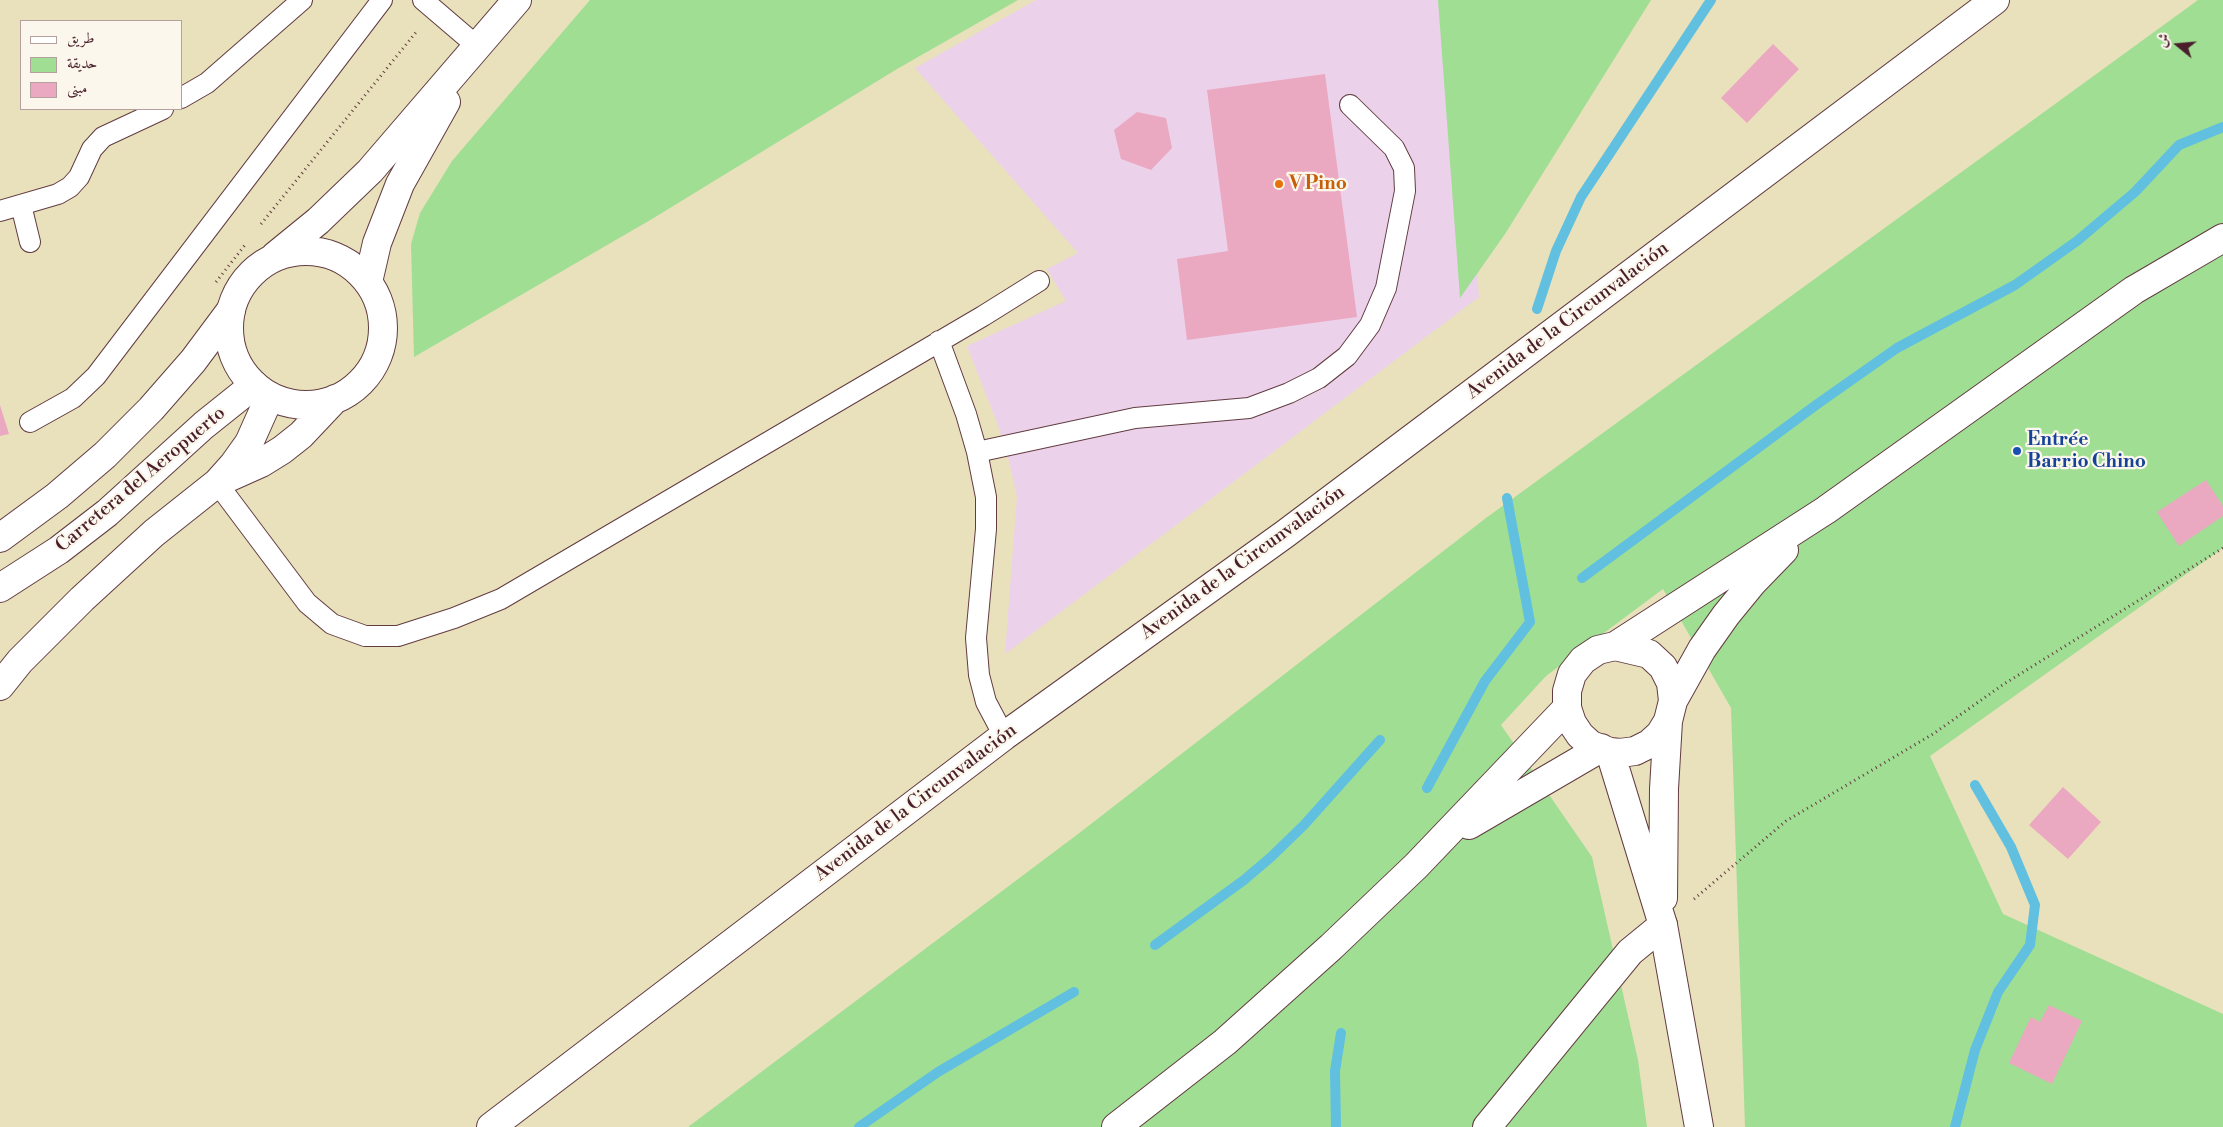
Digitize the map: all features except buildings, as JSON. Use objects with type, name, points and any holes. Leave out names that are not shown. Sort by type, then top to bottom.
[{"type":"street","points":[[0,538],[57,496],[112,448],[151,409],[193,361],[231,310],[240,290],[253,272],[347,195],[517,0]]},
{"type":"street","name":"Avenida de la Circunvalación","points":[[492,1127],[1004,736],[1285,534],[1995,0]]},
{"type":"street","points":[[368,282],[380,234],[400,184],[482,42]]},
{"type":"street","points":[[1826,510],[1753,582],[1726,615],[1702,649],[1660,734],[1649,744],[1635,750],[1605,750],[1592,745],[1580,735],[1572,723],[1567,708],[1567,691],[1572,674],[1583,660],[1598,650],[1615,646],[1826,510],[2134,290],[2223,238]]},
{"type":"street","points":[[231,310],[229,330],[232,350],[241,369],[262,390],[291,403],[313,405],[335,400],[355,388],[370,370],[380,349],[383,326],[379,302],[368,282],[353,266],[334,256],[312,251],[291,252],[270,260]]},
{"type":"street","name":"Carretera del Aeropuerto","points":[[0,686],[20,661],[82,598],[154,533],[217,482],[234,464],[249,442],[262,390]]},
{"type":"street","name":"Carretera del Aeropuerto","points":[[0,588],[59,550],[107,513],[204,425],[262,390]]},
{"type":"street","name":"Carretera del Aeropuerto","points":[[217,482],[240,474],[282,450],[301,435],[335,400]]},
{"type":"street","points":[[1615,646],[1649,654],[1663,667],[1671,683],[1671,711],[1664,799],[1663,925]]},
{"type":"street","points":[[1116,1127],[1225,1042],[1331,947],[1423,858],[1567,708]]},
{"type":"street","points":[[1605,750],[1663,925],[1699,1127]]},
{"type":"street","points":[[1423,858],[1515,796],[1605,750]]},
{"type":"street","points":[[1487,1127],[1630,952],[1663,925]]},
{"type":"lane","points":[[182,97],[207,83],[302,0]]},
{"type":"lane","points":[[30,422],[72,398],[96,376],[382,0]]},
{"type":"lane","points":[[433,3],[482,42]]},
{"type":"lane","points":[[977,452],[1135,418],[1249,408],[1289,393],[1319,378],[1347,356],[1370,325],[1386,288],[1406,191],[1404,168],[1394,148],[1350,105]]},
{"type":"lane","points":[[0,210],[58,194],[70,187],[79,177],[92,149],[103,137],[161,110]]},
{"type":"lane","points":[[21,205],[30,242]]},
{"type":"lane","points":[[217,482],[307,603],[332,624],[365,636],[398,636],[454,618],[501,599],[939,340],[983,316],[1039,281]]},
{"type":"lane","points":[[939,340],[966,414],[977,452],[986,497],[986,529],[976,638],[980,674],[986,702],[1004,736]]},
{"type":"path","points":[[258,228],[433,3]]},
{"type":"path","points":[[215,283],[246,244]]},
{"type":"path","points":[[1663,925],[1786,821],[1933,734],[2004,684],[2223,548]]},
{"type":"shaded area","points":[[1036,0],[1457,0],[1479,297],[1005,654],[1017,496],[1008,457],[996,420],[967,346],[1066,301],[1047,269],[1078,253],[915,68]]},
{"type":"green space","points":[[590,0],[1018,0],[897,69],[652,219],[414,357],[411,244],[420,213],[452,161]]},
{"type":"green space","points":[[1438,0],[1651,0],[1505,234],[1460,298]]},
{"type":"green space","points":[[2198,0],[2223,0],[2223,548],[1930,756],[2003,914],[2223,1014],[2223,1127],[1745,1127],[1731,708],[1663,589],[1546,676],[1501,725],[1592,857],[1638,1060],[1647,1127],[688,1127],[1078,834],[1486,518]]},
{"type":"waterway","points":[[1537,309],[1556,251],[1581,197],[1711,0]]},
{"type":"waterway","points":[[1582,578],[1816,405],[1897,348],[2015,285],[2077,241],[2135,192],[2179,145],[2223,127]]},
{"type":"waterway","points":[[1427,788],[1485,681],[1530,622],[1507,498]]},
{"type":"waterway","points":[[1155,945],[1244,880],[1271,857],[1304,825],[1380,740]]},
{"type":"waterway","points":[[1955,1127],[1975,1050],[1998,992],[2030,945],[2035,905],[2011,847],[1975,785]]},
{"type":"waterway","points":[[859,1127],[938,1072],[1074,992]]},
{"type":"waterway","points":[[1336,1127],[1335,1071],[1341,1033]]},
{"type":"place","name":"V Pino","points":[[1279,184]]},
{"type":"place","name":"Entrée Barrio Chino","points":[[2017,451]]}]
